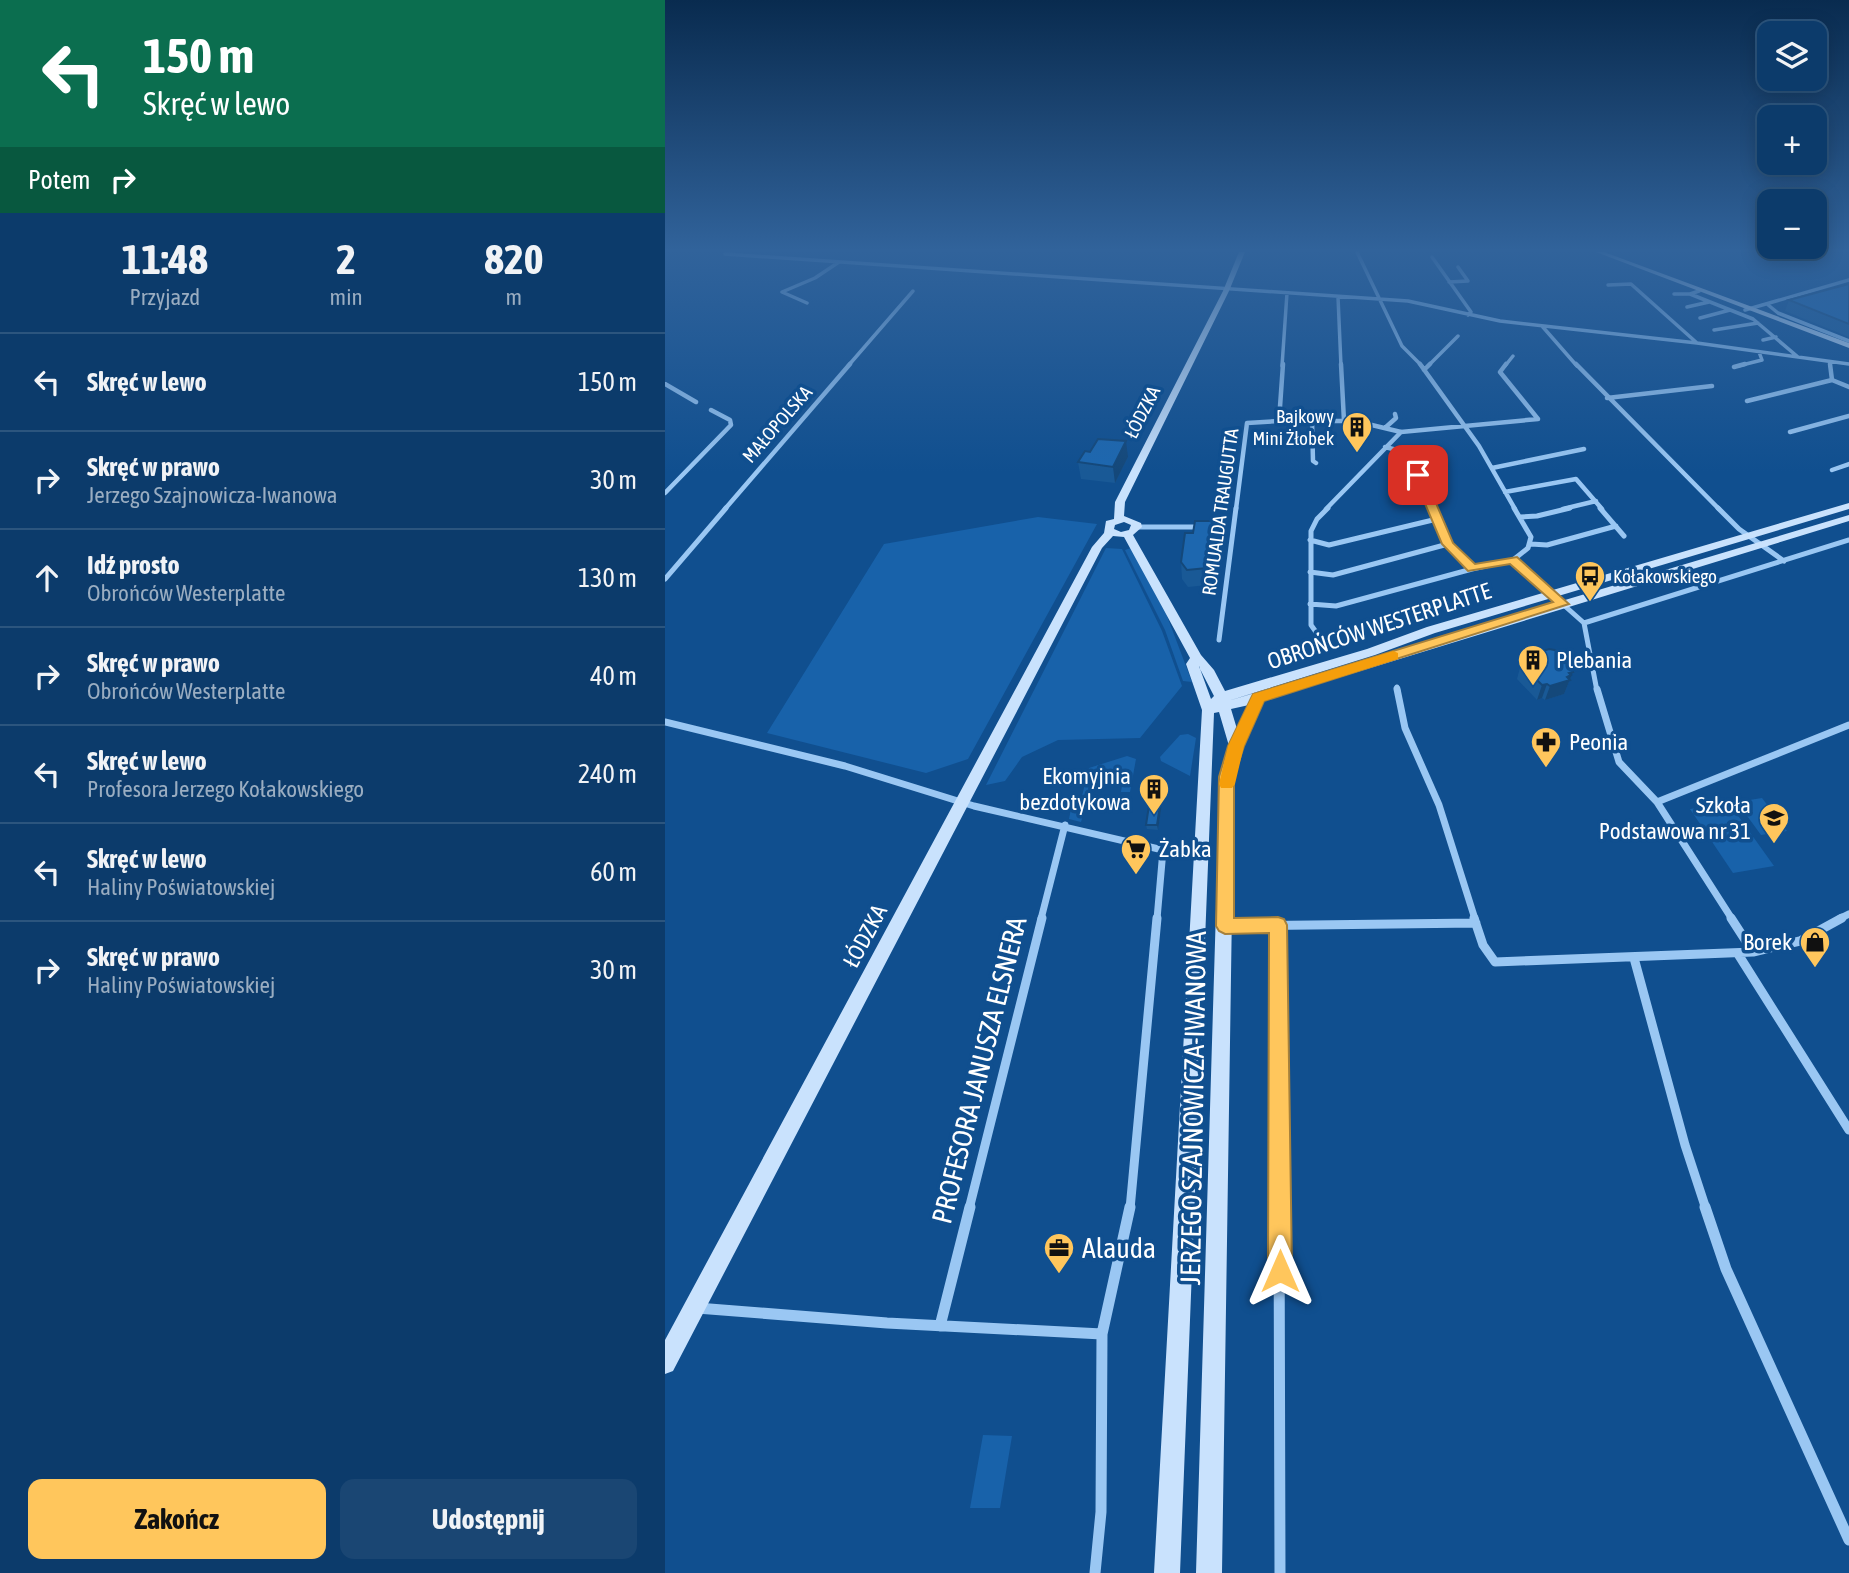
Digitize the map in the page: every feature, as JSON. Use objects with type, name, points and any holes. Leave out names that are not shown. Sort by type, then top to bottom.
[{"type":"main road","name":"ŁÓDZKA","points":[[665,1363],[1097,547],[1110,533],[1108,525],[1119,519],[1120,502],[1209,325]]},
{"type":"main road","points":[[1792,325],[1849,346]]},
{"type":"main road","name":"OBROŃCÓW WESTERPLATTE","points":[[1217,705],[1551,594],[1849,506]]},
{"type":"main road","name":"OBROŃCÓW WESTERPLATTE","points":[[1217,705],[1258,698],[1849,518]]},
{"type":"main road","points":[[1119,519],[1132,520],[1132,531],[1196,658],[1204,662],[1214,679],[1217,705],[1236,746]]},
{"type":"main road","points":[[1110,533],[1132,531]]},
{"type":"main road","name":"OBROŃCÓW WESTERPLATTE","points":[[1236,746],[1258,698]]},
{"type":"main road","name":"JERZEGO SZAJNOWICZA-IWANOWA","points":[[1167,1573],[1208,739],[1217,705]]},
{"type":"main road","name":"JERZEGO SZAJNOWICZA-IWANOWA","points":[[1209,1573],[1227,777],[1236,746]]},
{"type":"street","name":"MAŁOPOLSKA","points":[[665,579],[883,325]]},
{"type":"street","points":[[1285,325],[1279,421],[1344,421],[1401,432],[1538,419],[1500,372],[1513,356]]},
{"type":"street","points":[[1339,325],[1344,421]]},
{"type":"street","points":[[1310,604],[1336,606],[1513,560],[1527,552],[1531,544],[1531,537],[1520,517],[1466,426],[1424,370],[1402,346],[1390,325]]},
{"type":"street","points":[[1537,325],[1697,343],[1849,364]]},
{"type":"street","points":[[1677,325],[1697,343]]},
{"type":"street","points":[[1714,330],[1743,325]]},
{"type":"street","points":[[1761,325],[1798,357]]},
{"type":"street","points":[[1805,325],[1849,346]]},
{"type":"street","points":[[1541,326],[1607,398],[1748,536],[1784,561]]},
{"type":"street","points":[[1424,370],[1458,336]]},
{"type":"street","points":[[1763,340],[1776,337]]},
{"type":"street","points":[[1734,367],[1762,360],[1759,352]]},
{"type":"street","points":[[1830,362],[1832,380]]},
{"type":"street","points":[[1747,401],[1832,380],[1849,387]]},
{"type":"street","points":[[665,384],[696,402]]},
{"type":"street","points":[[1607,398],[1712,386]]},
{"type":"street","points":[[665,394],[671,388]]},
{"type":"street","points":[[665,493],[731,425],[730,420],[711,410]]},
{"type":"street","points":[[1386,427],[1396,418],[1395,414]]},
{"type":"street","points":[[1790,432],[1849,416]]},
{"type":"street","name":"ROMUALDA TRAUGUTTA","points":[[1219,640],[1247,423],[1279,421]]},
{"type":"street","points":[[1312,421],[1313,461],[1316,463]]},
{"type":"street","points":[[1321,639],[1311,625],[1310,604],[1310,540],[1317,519],[1401,432]]},
{"type":"street","points":[[1385,447],[1409,453],[1448,544],[1472,569]]},
{"type":"street","points":[[1492,468],[1584,449]]},
{"type":"street","points":[[1832,470],[1849,464]]},
{"type":"street","points":[[1505,492],[1570,478],[1580,481],[1624,536]]},
{"type":"street","points":[[1520,517],[1537,516],[1596,501]]},
{"type":"street","points":[[1310,540],[1329,545],[1437,519]]},
{"type":"street","points":[[1222,526],[1233,525]]},
{"type":"street","points":[[1132,531],[1211,526]]},
{"type":"street","points":[[1531,544],[1547,545],[1616,526]]},
{"type":"street","points":[[1584,623],[1849,540]]},
{"type":"street","points":[[1310,572],[1333,575],[1448,544]]},
{"type":"street","points":[[1513,560],[1584,623],[1592,674],[1619,762],[1657,802],[1753,952]]},
{"type":"street","points":[[1398,687],[1405,728],[1439,805],[1483,945],[1495,962],[1753,952],[1800,941],[1849,914]]},
{"type":"street","points":[[665,722],[845,766],[963,803],[1163,850],[1203,852]]},
{"type":"street","points":[[1657,802],[1849,724]]},
{"type":"street","name":"PROFESORA JANUSZA ELSNERA","points":[[940,1326],[1065,825]]},
{"type":"street","name":"JERZEGO SZAJNOWICZA-IWANOWA","points":[[1095,1573],[1101,1512],[1102,1334],[1130,1211],[1163,850]]},
{"type":"street","points":[[1225,926],[1476,923]]},
{"type":"street","points":[[1278,925],[1280,1573]]},
{"type":"street","points":[[1738,954],[1849,1130]]},
{"type":"street","points":[[1634,958],[1685,1145],[1722,1258],[1849,1540]]},
{"type":"street","points":[[694,1308],[940,1326],[1102,1334]]},
{"type":"shaded area","points":[[1038,517],[1097,524],[968,759],[926,773],[767,733],[884,544]]},
{"type":"shaded area","points":[[1106,548],[1122,549],[1162,631],[1182,686],[1140,738],[1058,740],[1022,757],[1005,781],[986,785]]},
{"type":"shaded area","points":[[1131,548],[1167,616],[1192,682],[1183,681],[1165,630],[1125,550]]},
{"type":"shaded area","points":[[1188,734],[1196,738],[1190,776],[1161,761],[1160,757],[1180,735]]},
{"type":"shaded area","points":[[1127,756],[1136,759],[1130,792],[1121,792],[1124,772],[1096,771],[1081,822],[1069,819],[1071,809],[1079,808],[1089,768]]},
{"type":"shaded area","points":[[1762,798],[1787,831],[1761,835],[1737,802]]},
{"type":"shaded area","points":[[1729,803],[1774,866],[1733,873],[1690,809]]},
{"type":"shaded area","points":[[983,1435],[1012,1436],[1000,1508],[970,1508]]},
{"type":"building","points":[[1098,439],[1126,441],[1113,467],[1078,462],[1085,451],[1090,452]]},
{"type":"building","points":[[1212,517],[1223,517],[1217,567],[1187,570],[1181,562],[1185,533],[1193,533],[1195,521],[1212,521]]},
{"type":"building","points":[[1549,649],[1560,651],[1574,665],[1570,667],[1573,672],[1567,677],[1570,680],[1550,686],[1542,685],[1521,664],[1536,660],[1530,655]]},
{"type":"building","name":"Ekomyjnia bezdotykowa","points":[[1153,779],[1164,779],[1157,825],[1146,825]]},
{"type":"slow traffic","points":[[1227,784],[1236,746],[1258,698],[1393,656]]},
{"type":"place","name":"Bajkowy Mini Żłobek","points":[[1357,454]]},
{"type":"place","name":"Kołakowskiego","points":[[1590,603]]},
{"type":"place","name":"Plebania","points":[[1533,687]]},
{"type":"place","name":"Peonia","points":[[1546,769]]},
{"type":"place","name":"Ekomyjnia bezdotykowa","points":[[1154,816]]},
{"type":"place","name":"Szkoła Podstawowa nr 31","points":[[1774,845]]},
{"type":"place","name":"Żabka","points":[[1136,876]]},
{"type":"place","name":"Borek","points":[[1815,969]]},
{"type":"place","name":"Alauda","points":[[1059,1275]]},
{"type":"route","points":[[1280,1271],[1278,925],[1225,926],[1227,777],[1236,746],[1258,698],[1562,604],[1513,560],[1472,569],[1448,544],[1418,475]]}]
